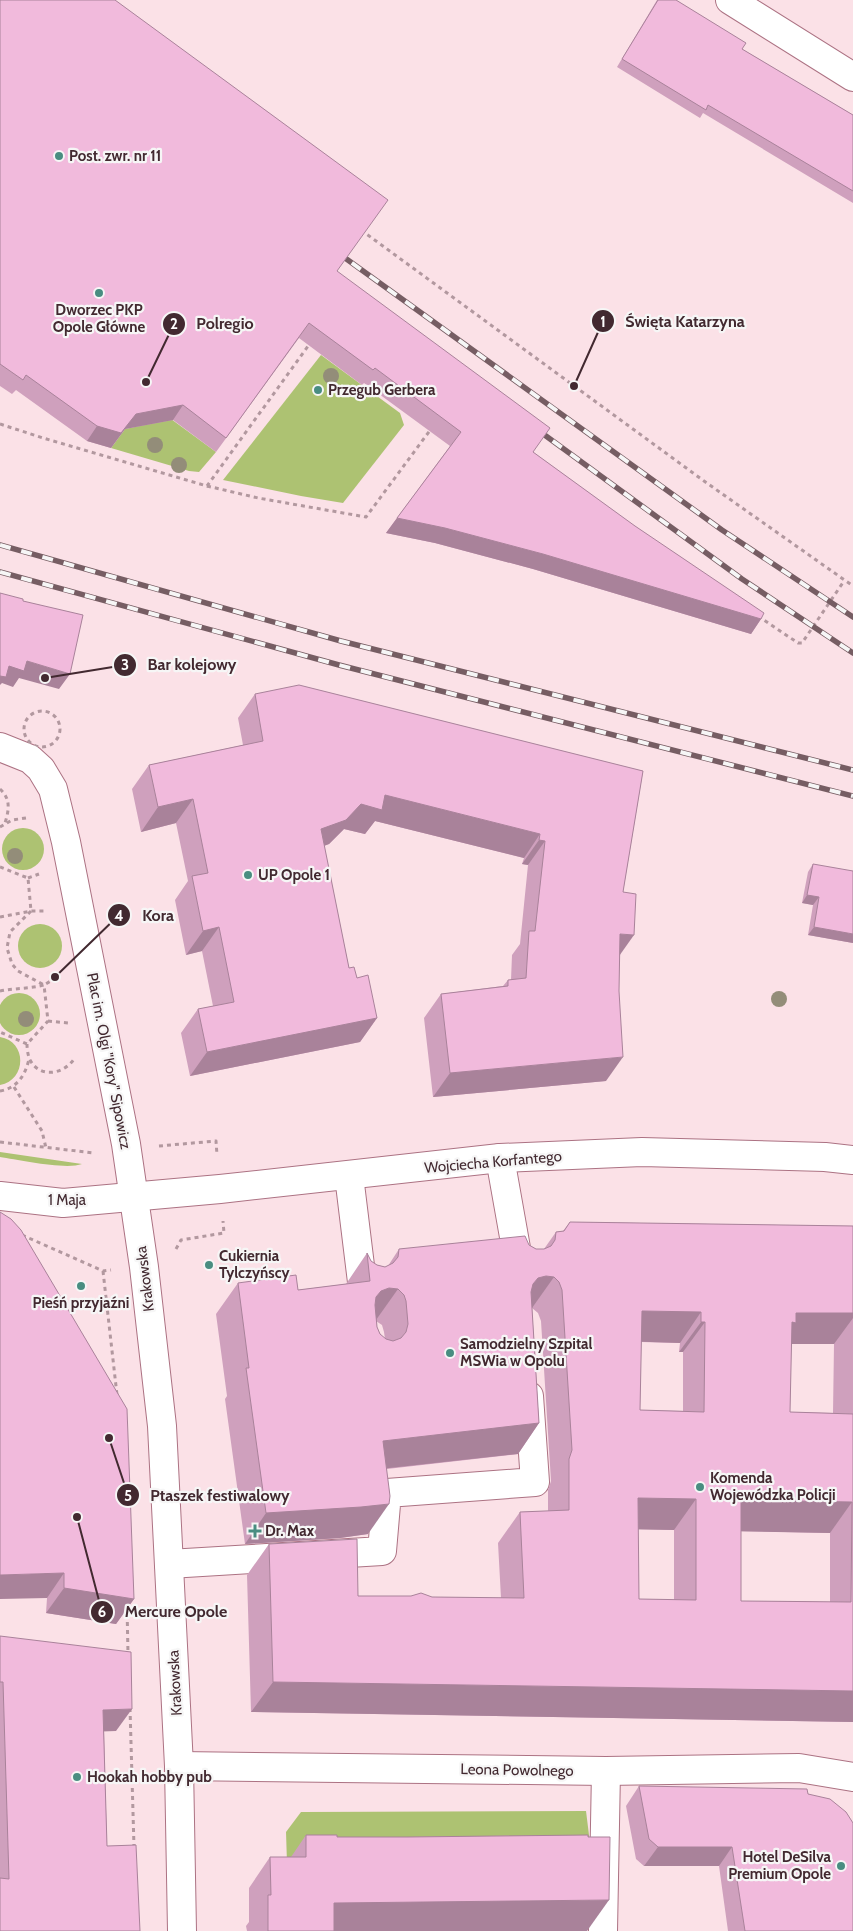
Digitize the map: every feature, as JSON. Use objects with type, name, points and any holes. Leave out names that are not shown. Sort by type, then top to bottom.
[{"type":"street","points":[[730,0],[853,77]]},
{"type":"street","name":"Plac im. Olgi \"Kory\" Sipowicz","points":[[0,747],[30,759],[41,769],[53,789],[59,808],[126,1144],[134,1197]]},
{"type":"street","name":"Wojciecha Korfantego","points":[[134,1197],[349,1176],[500,1158],[642,1152],[825,1157],[853,1160]]},
{"type":"street","points":[[500,1158],[519,1265]]},
{"type":"street","points":[[349,1176],[362,1282]]},
{"type":"street","name":"1 Maja","points":[[0,1196],[63,1203],[134,1197]]},
{"type":"street","name":"Krakowska","points":[[134,1197],[162,1426],[179,1766],[182,1931]]},
{"type":"street","points":[[169,1564],[382,1551],[387,1493],[535,1482],[528,1369]]},
{"type":"street","name":"Leona Powolnego","points":[[179,1766],[606,1771],[799,1768],[853,1777]]},
{"type":"street","points":[[603,1931],[606,1771]]},
{"type":"path","points":[[357,228],[704,481],[853,586]]},
{"type":"path","points":[[207,486],[315,337]]},
{"type":"path","points":[[0,424],[207,486],[258,498],[366,517],[433,427]]},
{"type":"path","points":[[757,615],[798,643],[802,643],[844,581]]},
{"type":"path","points":[[0,789],[5,794],[8,802],[5,823],[0,827]]},
{"type":"path","points":[[0,867],[28,878],[31,911]]},
{"type":"path","points":[[31,911],[10,932],[7,948],[12,964],[18,971],[44,985]]},
{"type":"path","points":[[0,917],[31,911],[51,912]]},
{"type":"path","points":[[0,991],[12,988],[29,989],[44,985],[61,975]]},
{"type":"path","points":[[26,1044],[48,1021],[44,985]]},
{"type":"path","points":[[61,1023],[69,1028]]},
{"type":"path","points":[[0,1032],[26,1044]]},
{"type":"path","points":[[0,1091],[14,1087],[26,1071],[29,1058],[26,1044]]},
{"type":"path","points":[[29,1058],[40,1070],[48,1073],[59,1072],[69,1067],[76,1055]]},
{"type":"path","points":[[14,1087],[42,1131],[46,1148]]},
{"type":"path","points":[[0,1142],[96,1153]]},
{"type":"path","points":[[19,1234],[103,1271],[168,1263],[181,1240],[224,1233],[220,1189]]},
{"type":"path","points":[[103,1271],[117,1399]]},
{"type":"path","points":[[127,1597],[128,1657]]},
{"type":"path","points":[[130,1707],[134,1854]]},
{"type":"green space","points":[[321,355],[400,413],[404,425],[343,503],[223,480]]},
{"type":"green space","points":[[171,419],[216,452],[199,472],[189,471],[111,448],[125,429]]},
{"type":"green space","points":[[27,828],[35,831],[41,837],[44,849],[41,861],[35,867],[19,870],[11,867],[5,861],[2,845],[5,837],[11,831]]},
{"type":"green space","points":[[44,924],[56,930],[61,937],[61,955],[56,962],[49,967],[36,968],[24,962],[19,955],[18,942],[24,930],[31,925]]},
{"type":"green space","points":[[15,993],[23,993],[34,999],[40,1014],[34,1029],[23,1035],[15,1035],[4,1029],[-2,1018],[-2,1010],[4,999]]},
{"type":"green space","points":[[0,1037],[9,1040],[15,1045],[20,1061],[19,1069],[15,1076],[9,1082],[0,1085]]},
{"type":"green space","points":[[0,1152],[82,1164],[65,1166],[30,1162],[0,1157]]},
{"type":"green space","points":[[586,1811],[592,1859],[287,1863],[286,1832],[301,1812]]},
{"type":"building","points":[[0,0],[115,0],[388,200],[337,271],[550,428],[533,452],[635,526],[764,613],[761,619],[543,554],[445,528],[397,518],[461,432],[375,368],[373,370],[309,323],[226,438],[183,405],[136,414],[121,433],[97,426],[26,375],[23,380],[0,364]]},
{"type":"building","points":[[658,0],[676,0],[746,43],[742,49],[853,115],[853,191],[708,105],[706,110],[622,59]]},
{"type":"building","points":[[0,593],[23,599],[23,601],[83,615],[70,674],[27,661],[24,671],[9,666],[6,677],[0,676]]},
{"type":"building","points":[[299,685],[643,771],[623,892],[636,894],[634,935],[620,934],[619,991],[623,1057],[450,1073],[441,994],[508,986],[508,980],[526,978],[529,931],[535,931],[545,841],[539,840],[540,834],[385,795],[382,810],[361,804],[346,820],[321,829],[349,968],[354,967],[357,978],[368,975],[377,1018],[207,1052],[198,1009],[234,1002],[219,927],[203,931],[192,876],[208,873],[193,799],[158,807],[149,765],[263,741],[255,694]]},
{"type":"building","points":[[813,864],[853,871],[853,934],[814,927],[819,897],[807,895]]},
{"type":"building","points":[[0,1212],[11,1219],[21,1230],[127,1409],[134,1599],[64,1588],[64,1573],[0,1575]]},
{"type":"building","points":[[570,1222],[853,1226],[853,1313],[796,1313],[796,1323],[792,1322],[790,1412],[853,1414],[853,1691],[273,1682],[269,1544],[357,1539],[358,1596],[411,1596],[421,1593],[432,1597],[524,1598],[520,1512],[569,1510],[569,1459],[572,1450],[562,1290],[559,1282],[554,1277],[546,1276],[538,1278],[533,1284],[531,1292],[539,1423],[383,1441],[390,1496],[389,1504],[266,1513],[246,1368],[249,1368],[238,1283],[296,1275],[298,1290],[370,1281],[367,1253],[371,1261],[385,1267],[393,1263],[398,1257],[399,1249],[525,1236],[529,1245],[536,1249],[544,1249],[551,1246],[555,1240],[556,1232],[564,1231]],"holes":[[[389,1288],[398,1289],[404,1295],[406,1301],[408,1324],[406,1332],[401,1338],[393,1341],[386,1339],[380,1334],[377,1327],[375,1305],[376,1297],[381,1291]],[[642,1311],[701,1312],[701,1322],[705,1322],[704,1412],[640,1410]],[[638,1498],[696,1499],[696,1600],[639,1599]],[[741,1500],[852,1502],[851,1602],[741,1601]]]},
{"type":"building","points":[[0,1636],[131,1652],[132,1709],[103,1710],[107,1846],[136,1845],[140,1931],[0,1931],[0,1878],[9,1879],[3,1682],[0,1682]]},
{"type":"building","points":[[639,1786],[807,1789],[808,1794],[830,1799],[846,1812],[853,1823],[853,1931],[745,1931],[732,1847],[658,1847],[649,1839]]},
{"type":"building","points":[[306,1835],[407,1837],[588,1835],[588,1837],[610,1837],[609,1900],[334,1903],[334,1931],[268,1931],[268,1895],[271,1895],[270,1857],[306,1857]]},
{"type":"railway","points":[[334,250],[722,530],[853,617]]},
{"type":"railway","points":[[535,428],[742,579],[853,653]]},
{"type":"railway","points":[[0,545],[341,641],[853,770]]},
{"type":"railway","points":[[0,572],[339,665],[853,796]]},
{"type":"place","name":"Post. zwr. nr 11","points":[[59,156]]},
{"type":"place","name":"Dworzec PKP Opole Główne","points":[[99,293]]},
{"type":"place","name":"Polregio","points":[[146,382]]},
{"type":"place","name":"Święta Katarzyna","points":[[574,386]]},
{"type":"place","name":"Przegub Gerbera","points":[[318,390]]},
{"type":"place","name":"Bar kolejowy","points":[[45,678]]},
{"type":"place","name":"UP Opole 1","points":[[248,875]]},
{"type":"place","name":"Kora","points":[[55,977]]},
{"type":"place","name":"Cukiernia Tylczyńscy","points":[[209,1265]]},
{"type":"place","name":"Pieśń przyjaźni","points":[[81,1286]]},
{"type":"place","name":"Samodzielny Szpital MSWia w Opolu","points":[[450,1353]]},
{"type":"place","name":"Ptaszek festiwalowy","points":[[109,1438]]},
{"type":"place","name":"Komenda Wojewódzka Policji","points":[[700,1487]]},
{"type":"place","name":"Mercure Opole","points":[[77,1517]]},
{"type":"place","name":"Dr. Max","points":[[255,1531]]},
{"type":"place","name":"Hookah hobby pub","points":[[77,1777]]},
{"type":"place","name":"Hotel DeSilva Premium Opole","points":[[841,1866]]}]
